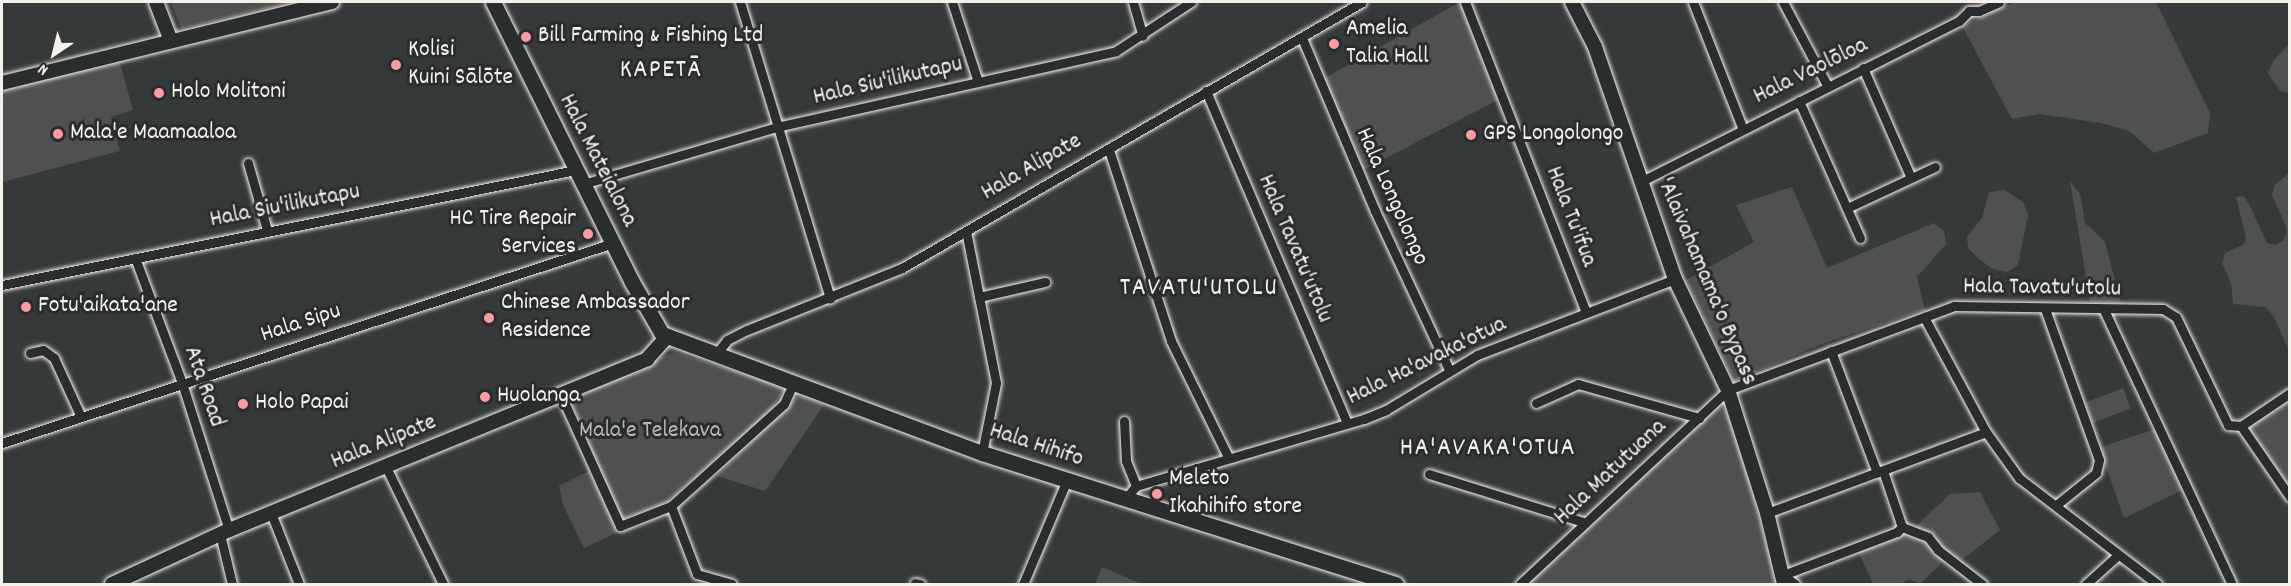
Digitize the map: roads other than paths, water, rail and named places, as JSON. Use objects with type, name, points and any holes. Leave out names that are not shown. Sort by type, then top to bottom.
[{"type":"main road","points":[[156,2],[171,41]]},
{"type":"main road","points":[[2,83],[332,2]]},
{"type":"main road","name":"Hala Mateialona","points":[[492,2],[654,323],[668,336]]},
{"type":"main road","name":"'Alaivahamama'o Bypass","points":[[1572,2],[1595,47],[1675,279],[1728,390],[1767,513],[1783,580]]},
{"type":"main road","name":"Hala Hihifo","points":[[668,336],[982,453],[1067,480],[1132,492],[1396,585]]},
{"type":"main road","name":"Hala Alipate","points":[[112,585],[225,532],[647,358],[668,336]]},
{"type":"street","points":[[740,2],[830,299]]},
{"type":"street","points":[[952,2],[978,82]]},
{"type":"street","points":[[1133,2],[1143,36]]},
{"type":"street","name":"Hala Siu'ilikutapu","points":[[2,285],[267,230],[579,177],[777,127],[1116,51],[1143,36],[1191,2]]},
{"type":"street","name":"Hala Alipate","points":[[717,353],[727,340],[747,330],[830,299],[902,268],[1362,2]]},
{"type":"street","name":"Hala Tu'ifua","points":[[1465,2],[1586,312]]},
{"type":"street","points":[[1693,2],[1742,128]]},
{"type":"street","points":[[1783,2],[1827,85]]},
{"type":"street","points":[[1965,2],[1969,11]]},
{"type":"street","name":"Hala Vaolōloa","points":[[1640,182],[1827,85],[1959,21],[1969,11],[1979,11],[1999,2]]},
{"type":"street","name":"Hala Longolongo","points":[[1302,38],[1375,211],[1449,370]]},
{"type":"street","points":[[1863,68],[1911,178]]},
{"type":"street","name":"Hala Tavatu'utolu","points":[[1206,91],[1347,423]]},
{"type":"street","points":[[1799,101],[1860,238]]},
{"type":"street","points":[[1109,150],[1171,340],[1228,457]]},
{"type":"street","points":[[248,163],[267,230]]},
{"type":"street","points":[[1847,208],[1935,166]]},
{"type":"street","points":[[966,231],[996,383],[982,453]]},
{"type":"street","name":"Hala Sipu","points":[[2,443],[613,243]]},
{"type":"street","name":"Ata Road","points":[[135,258],[182,383],[225,532],[232,585]]},
{"type":"street","name":"Hala Ha'avaka'otua","points":[[1132,492],[1228,457],[1386,410],[1477,355],[1675,279]]},
{"type":"street","points":[[979,297],[1045,282]]},
{"type":"street","name":"Hala Tavatu'utolu","points":[[1728,390],[1954,306],[2104,310],[2163,309],[2176,316],[2228,425],[2241,426]]},
{"type":"street","points":[[2045,309],[2099,460],[2096,473],[2056,505]]},
{"type":"street","points":[[2104,310],[2232,585]]},
{"type":"street","points":[[1924,317],[1986,432],[2019,478],[2157,585]]},
{"type":"street","points":[[30,353],[43,350],[54,358],[81,417]]},
{"type":"street","points":[[1831,351],[1902,527],[1928,537],[1938,550],[1982,585]]},
{"type":"street","points":[[560,393],[620,526],[671,506],[784,404],[794,382]]},
{"type":"street","points":[[1536,403],[1578,384],[1700,418]]},
{"type":"street","name":"Hala Matutuana","points":[[1521,585],[1728,390]]},
{"type":"street","points":[[2289,393],[2241,426],[2289,496]]},
{"type":"street","points":[[1124,421],[1126,461],[1132,492]]},
{"type":"street","points":[[1767,513],[1986,432]]},
{"type":"street","points":[[386,467],[443,585]]},
{"type":"street","points":[[1429,474],[1586,523]]},
{"type":"street","points":[[1023,585],[1067,480]]},
{"type":"street","points":[[671,506],[698,581],[732,585]]},
{"type":"street","points":[[271,513],[299,585]]},
{"type":"street","points":[[1783,580],[1897,532],[1902,527]]},
{"type":"street","points":[[2086,585],[2118,555]]},
{"type":"street","points":[[1783,580],[1796,585]]},
{"type":"place","name":"Bill Farming & Fishing Ltd","points":[[526,37]]},
{"type":"place","name":"Amelia Talia Hall","points":[[1334,44]]},
{"type":"place","name":"Kolisi Kuini Sālōte","points":[[396,65]]},
{"type":"place","name":"Holo Molitoni","points":[[159,93]]},
{"type":"place","name":"Mala'e Maamaaloa","points":[[58,134]]},
{"type":"place","name":"GPS Longolongo","points":[[1471,135]]},
{"type":"place","name":"HC Tire Repair Services","points":[[588,234]]},
{"type":"place","name":"Fotu'aikata'ane","points":[[26,307]]},
{"type":"place","name":"Chinese Ambassador Residence","points":[[489,318]]},
{"type":"place","name":"Huolanga","points":[[485,397]]},
{"type":"place","name":"Holo Papai","points":[[243,404]]},
{"type":"place","name":"Meleto Ikahihifo store","points":[[1157,494]]},
{"type":"district","name":"KAPETĀ","points":[[661,71]]},
{"type":"district","name":"TAVATU'UTOLU","points":[[1199,289]]},
{"type":"district","name":"HA'AVAKA'OTUA","points":[[1488,449]]},
{"type":"park label","name":"Mala'e Telekava","points":[[650,432]]}]
